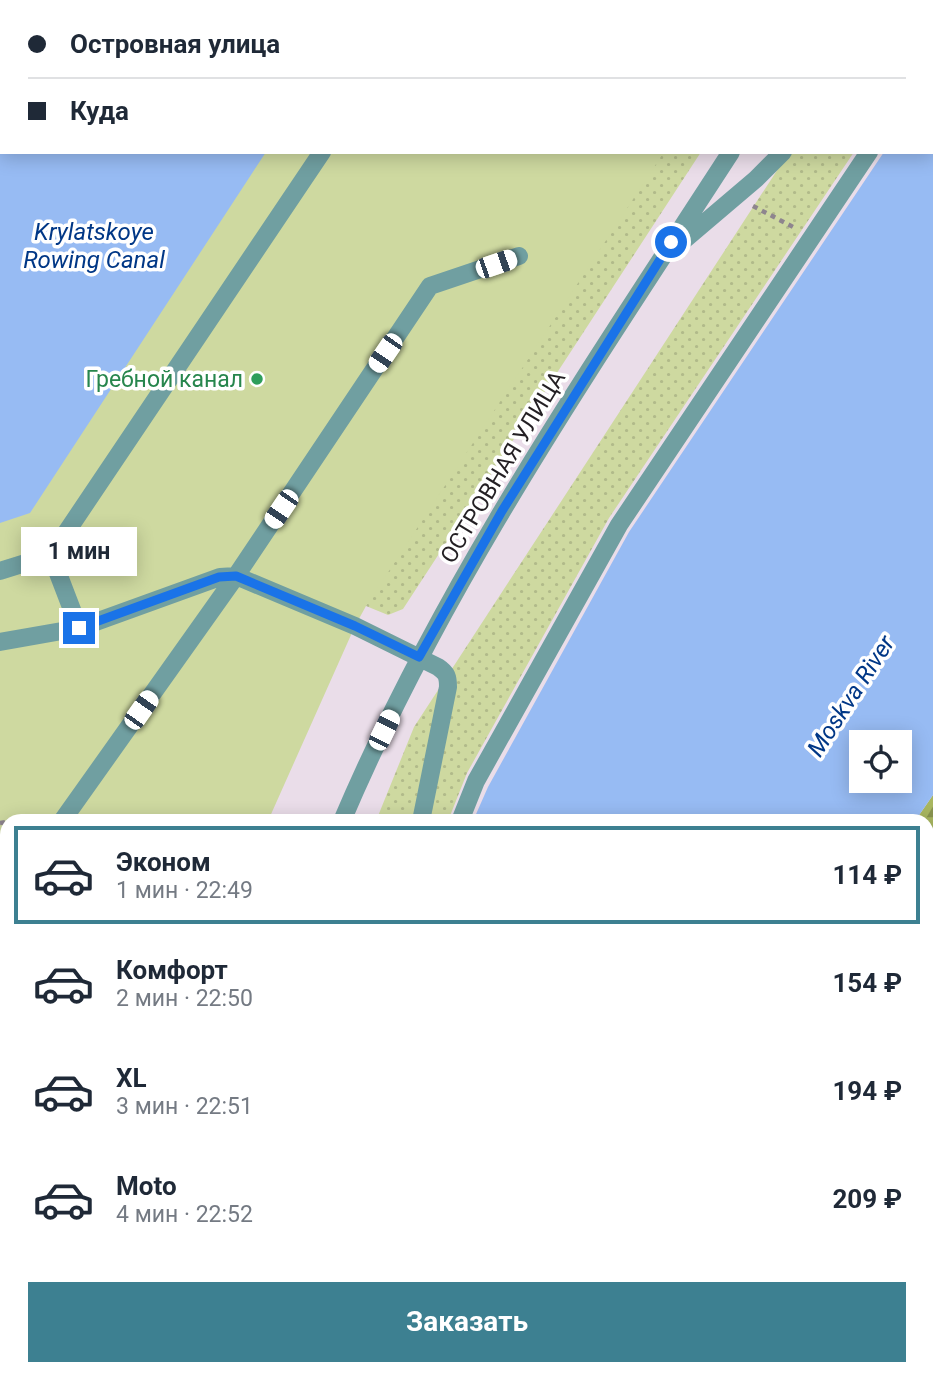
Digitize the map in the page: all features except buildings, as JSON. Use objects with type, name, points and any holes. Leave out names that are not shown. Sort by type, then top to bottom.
[{"type":"street","points":[[0,571],[51,555],[321,154]]},
{"type":"street","name":"ОСТРОВНАЯ УЛИЦА","points":[[345,814],[419,657],[502,511],[658,262],[730,154]]},
{"type":"street","points":[[658,262],[781,154]]},
{"type":"street","points":[[463,814],[476,780],[620,525],[868,154]]},
{"type":"street","points":[[67,814],[236,576],[430,286],[519,256]]},
{"type":"street","points":[[51,555],[79,628]]},
{"type":"street","points":[[0,642],[79,628],[219,577],[236,576],[355,626],[444,671],[448,677],[448,687],[422,814]]},
{"type":"path","points":[[743,201],[813,237]]},
{"type":"green space","name":"Гребной канал","points":[[0,154],[663,154],[366,606],[271,814],[0,814]]},
{"type":"green space","points":[[579,154],[700,154],[403,609],[388,615],[366,606]]},
{"type":"green space","points":[[788,154],[853,154],[609,518],[467,773],[451,814],[379,814],[414,727]]},
{"type":"green space","points":[[933,795],[933,814],[920,814]]},
{"type":"water","name":"Krylatskoye Rowing Canal","points":[[0,154],[265,154],[30,513],[0,523]]},
{"type":"water","name":"Moskva River","points":[[883,154],[933,154],[933,795],[920,814],[476,814],[488,787],[629,532]]},
{"type":"place","name":"Гребной канал","points":[[257,379]]},
{"type":"route","points":[[79,628],[219,577],[236,576],[355,626],[419,657],[502,511],[671,242]]}]
